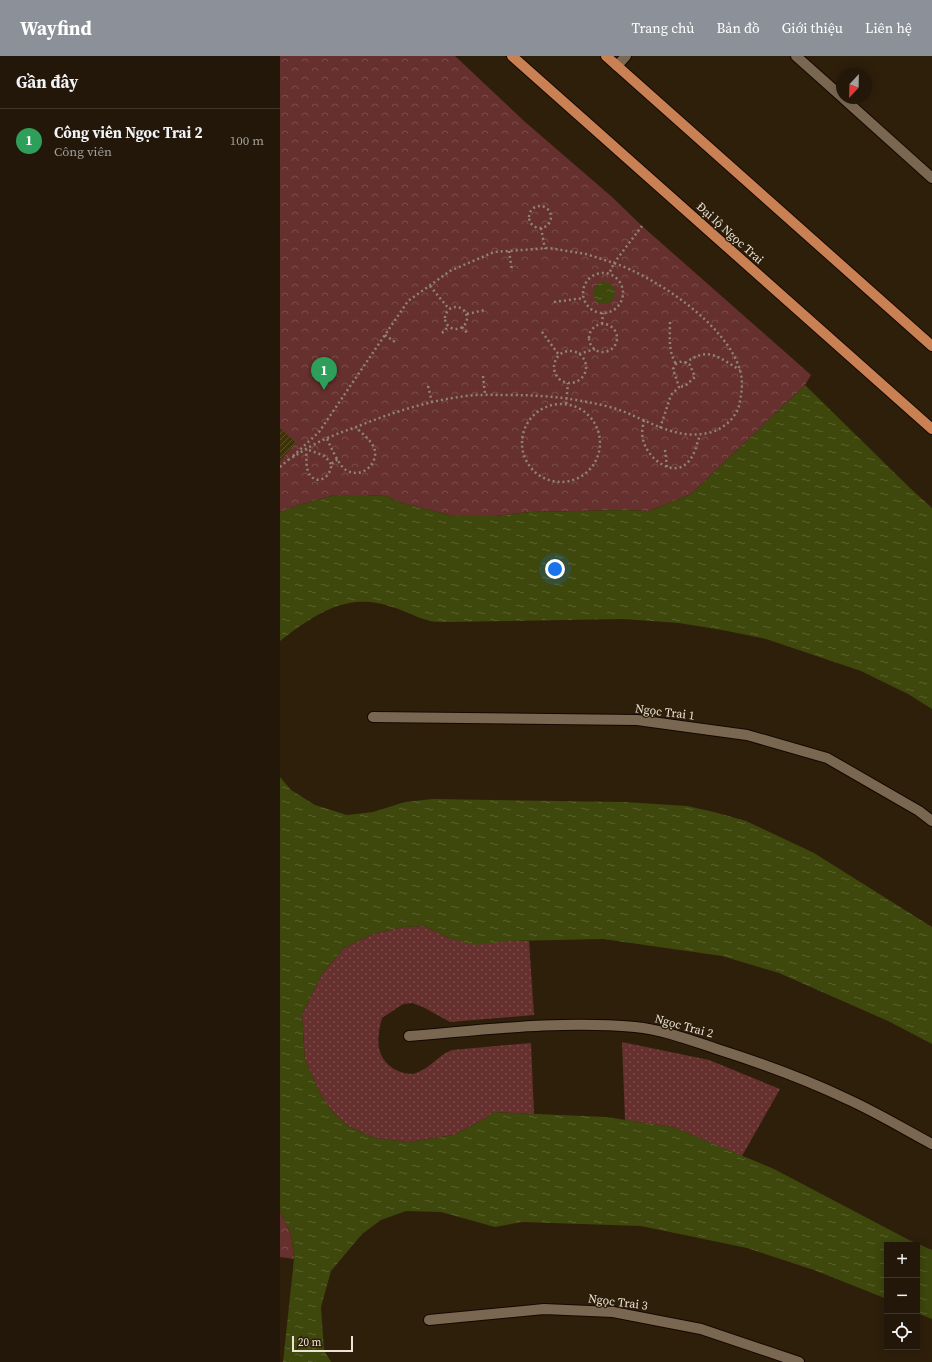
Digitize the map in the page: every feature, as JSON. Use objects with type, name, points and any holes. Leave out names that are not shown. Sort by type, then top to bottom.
[{"type":"main road","name":"Đại lộ Ngọc Trai","points":[[512,56],[932,429]]},
{"type":"main road","points":[[606,56],[932,346]]},
{"type":"street","points":[[617,66],[626,56]]},
{"type":"street","points":[[796,56],[836,93]]},
{"type":"street","points":[[849,104],[932,178]]},
{"type":"street","name":"Ngọc Trai 1","points":[[374,717],[637,720],[747,735],[827,758],[919,811],[932,821]]},
{"type":"street","name":"Ngọc Trai 2","points":[[410,1036],[480,1030],[581,1025],[635,1027],[654,1030],[688,1039],[762,1063],[847,1099],[932,1144]]},
{"type":"street","name":"Ngọc Trai 3","points":[[429,1320],[544,1309],[614,1312],[701,1329],[799,1362]]},
{"type":"path","points":[[536,207],[543,207],[550,215],[547,225],[541,228],[531,224],[529,218],[531,211],[536,207]]},
{"type":"path","points":[[609,274],[614,263],[642,226]]},
{"type":"path","points":[[541,228],[545,249]]},
{"type":"path","points":[[280,467],[319,432],[408,302],[450,272],[494,252],[545,249],[586,254],[614,263],[645,276],[677,298],[710,324],[722,338],[740,370],[742,388],[740,405],[733,418],[724,427],[710,433],[700,435],[685,435],[668,432],[644,420],[611,408],[567,398],[485,394],[432,402],[390,414],[326,439],[288,460]]},
{"type":"path","points":[[509,251],[512,271]]},
{"type":"path","points":[[599,273],[609,274],[618,279],[623,291],[622,298],[615,308],[609,311],[603,312],[591,308],[584,298],[583,291],[588,279],[599,273]]},
{"type":"path","points":[[430,286],[449,309]]},
{"type":"path","points":[[554,302],[584,298]]},
{"type":"path","points":[[452,307],[459,307],[467,314],[467,321],[462,327],[455,329],[446,323],[445,316],[452,307]]},
{"type":"path","points":[[467,314],[485,310]]},
{"type":"path","points":[[602,324],[603,312]]},
{"type":"path","points":[[670,322],[670,345],[672,357],[676,364]]},
{"type":"path","points":[[578,354],[595,349],[598,351],[607,351],[615,346],[617,338],[614,329],[606,324],[593,328],[590,332],[590,341],[595,349]]},
{"type":"path","points":[[442,333],[449,326]]},
{"type":"path","points":[[462,327],[468,334]]},
{"type":"path","points":[[542,332],[559,355]]},
{"type":"path","points":[[385,335],[395,342]]},
{"type":"path","points":[[569,351],[578,354],[585,362],[585,373],[578,381],[568,383],[563,382],[555,375],[554,364],[559,355],[569,351]]},
{"type":"path","points":[[685,363],[693,357],[703,354],[710,354],[740,370]]},
{"type":"path","points":[[660,428],[671,395],[679,387],[685,386],[695,377],[690,365],[682,361],[676,364],[674,369],[679,387]]},
{"type":"path","points":[[483,376],[485,394]]},
{"type":"path","points":[[566,404],[568,383]]},
{"type":"path","points":[[428,386],[432,402]]},
{"type":"path","points":[[559,403],[566,404],[572,404],[583,410],[592,418],[598,430],[601,442],[598,456],[592,468],[582,476],[569,482],[555,482],[542,478],[532,469],[524,458],[521,446],[522,433],[527,421],[546,405],[559,403]]},
{"type":"path","points":[[644,420],[642,438],[647,451],[662,465],[670,468],[680,466],[688,461],[694,452],[700,435]]},
{"type":"path","points":[[326,439],[345,470],[350,473],[363,472],[373,463],[375,450],[372,444],[356,427]]},
{"type":"path","points":[[306,449],[325,456],[331,464],[331,472],[328,475],[322,479],[310,476],[308,471],[306,449]]},
{"type":"path","points":[[665,450],[666,466]]},
{"type":"path","points":[[331,464],[338,459]]},
{"type":"green space","points":[[280,56],[455,56],[524,121],[612,197],[642,226],[811,375],[805,385],[691,494],[649,511],[624,510],[529,512],[494,516],[454,516],[402,503],[386,496],[335,495],[280,512]]},
{"type":"green space","points":[[424,926],[451,939],[529,941],[534,1015],[450,1022],[423,1007],[412,1003],[403,1004],[382,1018],[378,1042],[381,1055],[390,1066],[398,1071],[412,1074],[426,1068],[447,1052],[452,1050],[531,1043],[534,1114],[494,1112],[486,1118],[454,1135],[409,1142],[374,1138],[348,1126],[331,1110],[321,1095],[305,1060],[302,1014],[322,974],[344,948],[373,934],[403,927]]},
{"type":"green space","points":[[622,1042],[709,1060],[780,1089],[742,1156],[673,1127],[625,1120]]},
{"type":"green space","points":[[280,1211],[291,1234],[294,1259],[280,1257]]},
{"type":"water","points":[[604,282],[612,285],[615,293],[612,301],[604,304],[596,301],[593,293],[596,285]]},
{"type":"water","points":[[805,385],[932,508],[932,709],[908,694],[861,671],[766,639],[679,623],[623,619],[436,622],[423,619],[392,607],[376,603],[360,602],[332,608],[306,622],[280,641],[280,512],[335,495],[386,496],[402,503],[454,516],[494,516],[529,512],[624,510],[649,511],[691,494]]},
{"type":"water","points":[[280,777],[291,790],[315,805],[347,815],[373,812],[405,802],[433,799],[624,802],[687,806],[714,812],[746,821],[814,853],[932,927],[932,1044],[888,1021],[779,973],[722,956],[603,939],[510,941],[475,945],[451,939],[424,926],[403,927],[373,934],[344,948],[322,974],[302,1014],[305,1060],[321,1095],[331,1110],[348,1126],[374,1138],[409,1142],[454,1135],[486,1118],[494,1112],[606,1117],[673,1127],[774,1169],[914,1242],[884,1242],[884,1298],[814,1270],[747,1248],[641,1226],[522,1222],[495,1227],[441,1212],[406,1211],[381,1220],[362,1234],[331,1271],[321,1307],[324,1350],[331,1362],[283,1362],[294,1259],[291,1234],[280,1211]]},
{"type":"water","points":[[920,1245],[932,1250],[932,1319],[920,1314]]},
{"type":"building","points":[[280,428],[296,443],[280,461]]},
{"type":"place","name":"Công viên Ngọc Trai 2","points":[[324,390]]}]
